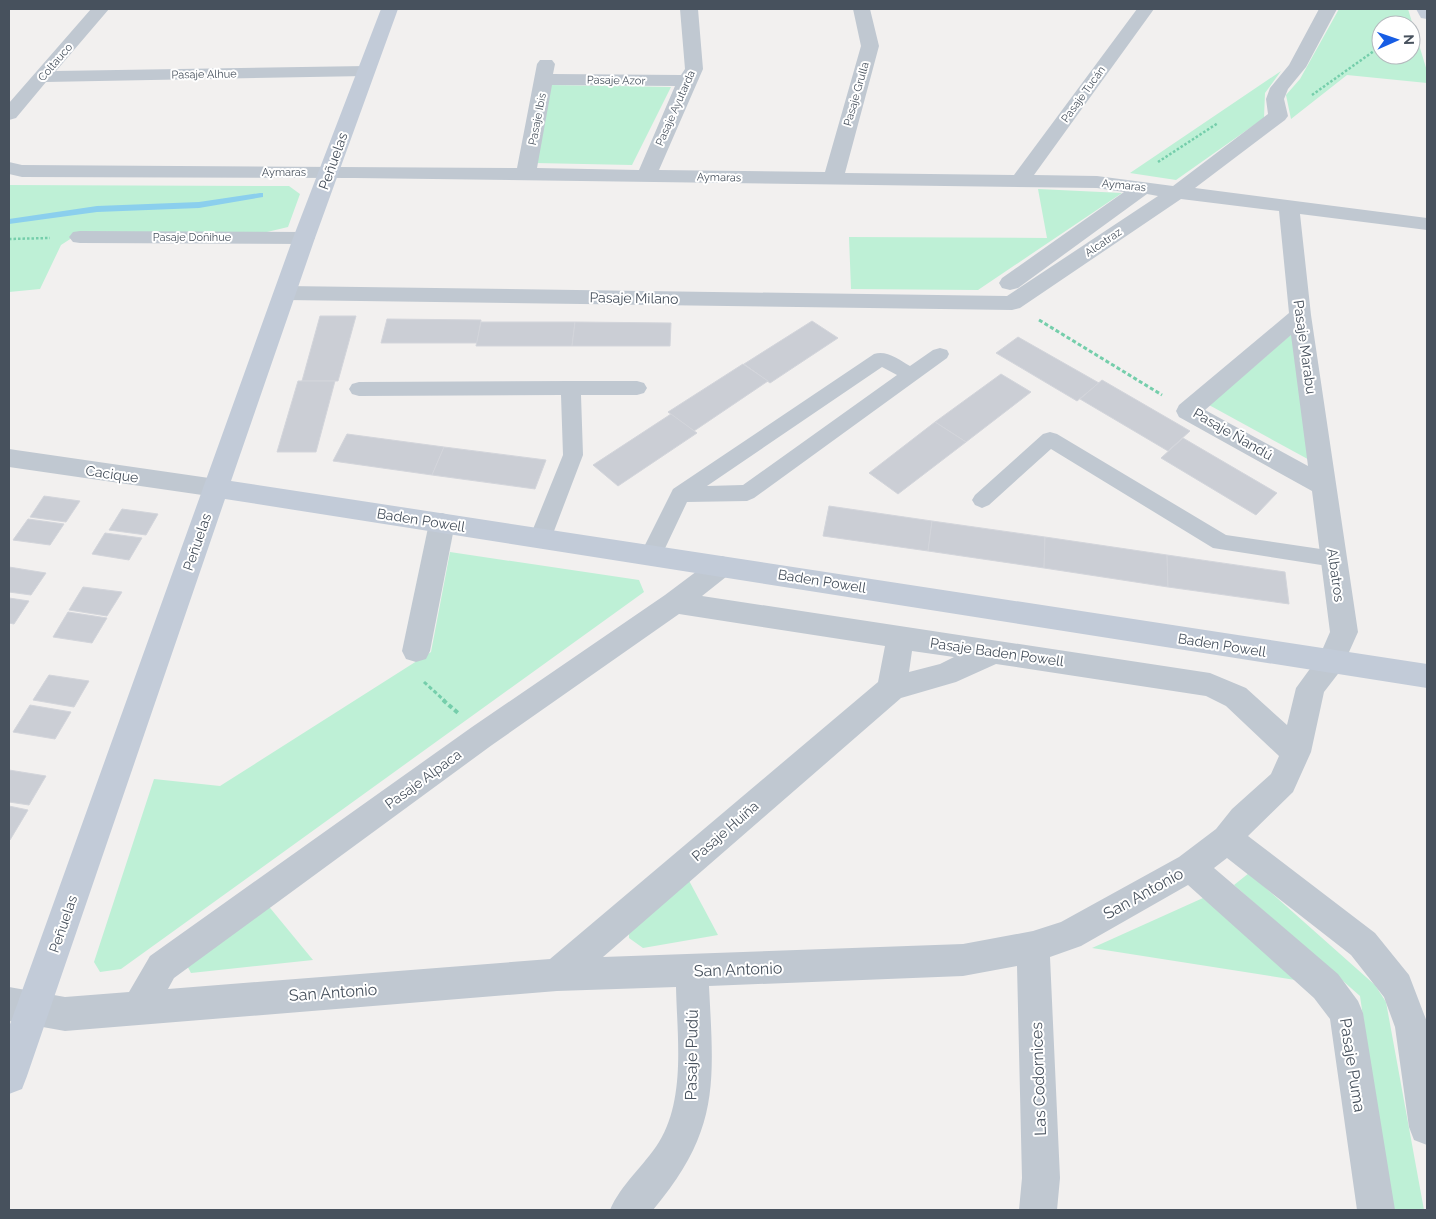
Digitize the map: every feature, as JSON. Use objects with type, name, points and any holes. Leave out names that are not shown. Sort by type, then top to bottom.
[{"type":"street","name":"Coltauco","points":[[9,114],[100,9]]},
{"type":"street","name":"Peñuelas","points":[[9,1076],[21,1006],[216,488],[304,238],[389,9]]},
{"type":"street","name":"Pasaje Ayutarda","points":[[646,176],[686,81],[694,69],[689,9]]},
{"type":"street","name":"Pasaje Grulla","points":[[833,178],[870,46],[862,9]]},
{"type":"street","name":"Pasaje Tucán","points":[[1021,179],[1146,9]]},
{"type":"street","name":"Alcatraz","points":[[1012,304],[1179,191],[1278,116],[1275,99],[1279,88],[1297,67],[1328,9]]},
{"type":"street","points":[[1426,9],[1427,14]]},
{"type":"street","name":"Pasaje Alhue","points":[[43,77],[366,71]]},
{"type":"street","name":"Pasaje Azor","points":[[545,71],[686,81]]},
{"type":"street","name":"Pasaje Ibis","points":[[526,175],[545,71]]},
{"type":"street","name":"Aymaras","points":[[9,168],[22,171],[1021,179],[1097,182],[1427,224]]},
{"type":"street","name":"Alcatraz","points":[[982,303],[1144,187]]},
{"type":"street","name":"Pasaje Marabu","points":[[1289,207],[1300,315],[1324,486]]},
{"type":"street","name":"Pasaje Doñihue","points":[[80,237],[304,238]]},
{"type":"street","name":"Pasaje Milano","points":[[286,292],[982,303]]},
{"type":"street","points":[[982,303],[1012,304]]},
{"type":"street","name":"Pasaje Ñandú","points":[[1300,315],[1188,411],[1324,486]]},
{"type":"street","name":"Cacique","points":[[14,466],[216,488]]},
{"type":"street","name":"Albatros","points":[[1324,486],[1344,632],[1331,662]]},
{"type":"street","name":"Baden Powell","points":[[216,488],[540,539],[651,554],[1427,676]]},
{"type":"street","points":[[416,651],[442,523]]},
{"type":"street","name":"Pasaje Alpaca","points":[[140,1006],[162,966],[482,736],[675,603],[722,566]]},
{"type":"street","name":"Pasaje Baden Powell","points":[[675,603],[1210,685],[1236,697],[1296,752]]},
{"type":"street","points":[[892,688],[898,649],[903,638]]},
{"type":"street","name":"Pasaje Huiña","points":[[557,975],[892,688],[946,674],[996,651]]},
{"type":"street","name":"San Antonio","points":[[21,1006],[65,1014],[140,1006],[557,975],[963,960],[1033,947],[1069,935],[1190,867],[1227,839],[1243,819],[1282,784],[1296,752],[1310,688],[1331,662]]},
{"type":"street","points":[[1227,839],[1363,944],[1397,987],[1412,1027],[1427,1127]]},
{"type":"street","name":"Pasaje Puma","points":[[1190,867],[1326,986],[1346,1013],[1376,1210]]},
{"type":"street","name":"Las Codornices","points":[[1033,947],[1041,1178],[1038,1210]]},
{"type":"street","name":"Pasaje Pudú","points":[[630,1210],[675,1150],[688,1121],[693,1089],[692,971]]},
{"type":"street","points":[[9,1033],[21,1006]]},
{"type":"lane","points":[[680,494],[747,493],[940,354]]},
{"type":"lane","points":[[651,554],[680,494],[881,358],[911,375]]},
{"type":"lane","points":[[359,388],[637,388]]},
{"type":"lane","points":[[540,539],[573,455],[570,388]]},
{"type":"lane","points":[[982,500],[1050,439],[1220,542],[1334,558]]},
{"type":"path","points":[[9,239],[80,237]]},
{"type":"path","points":[[1012,304],[1188,411]]},
{"type":"path","points":[[416,651],[412,670],[482,736]]},
{"type":"green space","points":[[1339,9],[1408,9],[1410,15],[1371,15],[1371,65],[1421,65],[1421,51],[1427,71],[1427,83],[1347,75],[1291,119],[1286,95],[1300,79]]},
{"type":"green space","points":[[1281,71],[1265,93],[1264,118],[1176,180],[1130,173]]},
{"type":"green space","points":[[550,85],[671,87],[632,165],[535,163]]},
{"type":"green space","points":[[9,185],[289,186],[300,194],[288,227],[267,232],[81,232],[61,245],[40,289],[9,292]]},
{"type":"green space","points":[[1038,189],[1122,193],[978,290],[851,289],[849,237],[1047,238]]},
{"type":"green space","points":[[1294,332],[1315,463],[1209,405]]},
{"type":"green space","points":[[450,552],[639,580],[644,592],[121,969],[100,972],[94,962],[154,779],[220,786],[431,652]]},
{"type":"green space","points":[[1249,873],[1375,985],[1386,1002],[1424,1210],[1391,1210],[1360,996],[1234,885]]},
{"type":"green space","points":[[686,875],[718,935],[643,948],[629,938],[629,923]]},
{"type":"green space","points":[[1203,898],[1308,982],[1092,948]]},
{"type":"green space","points":[[266,903],[313,960],[191,973],[183,958]]},
{"type":"building","points":[[320,316],[356,316],[338,381],[302,381]]},
{"type":"building","points":[[387,319],[481,320],[477,343],[381,343]]},
{"type":"building","points":[[812,321],[838,338],[770,383],[744,364]]},
{"type":"building","points":[[481,322],[575,322],[572,346],[476,346]]},
{"type":"building","points":[[575,322],[671,323],[670,346],[572,346]]},
{"type":"building","points":[[1018,337],[1099,383],[1077,401],[996,353]]},
{"type":"building","points":[[743,364],[768,381],[694,431],[668,412]]},
{"type":"building","points":[[1001,374],[1031,392],[966,442],[935,422]]},
{"type":"building","points":[[1102,380],[1190,431],[1168,451],[1080,399]]},
{"type":"building","points":[[298,381],[335,381],[316,452],[277,452]]},
{"type":"building","points":[[671,414],[697,433],[618,486],[593,465]]},
{"type":"building","points":[[935,422],[966,442],[898,494],[869,473]]},
{"type":"building","points":[[347,434],[444,447],[432,475],[333,461]]},
{"type":"building","points":[[1183,438],[1277,493],[1256,515],[1161,458]]},
{"type":"building","points":[[444,447],[546,460],[535,489],[432,475]]},
{"type":"building","points":[[44,496],[80,501],[66,522],[30,517]]},
{"type":"building","points":[[829,506],[932,521],[928,551],[823,536]]},
{"type":"building","points":[[122,509],[158,514],[146,535],[109,530]]},
{"type":"building","points":[[28,519],[64,524],[50,545],[13,540]]},
{"type":"building","points":[[932,521],[1045,537],[1044,568],[928,551]]},
{"type":"building","points":[[105,533],[142,538],[129,560],[92,554]]},
{"type":"building","points":[[1045,537],[1167,555],[1168,587],[1044,568]]},
{"type":"building","points":[[1167,555],[1285,572],[1289,604],[1168,587]]},
{"type":"building","points":[[9,567],[46,573],[31,595],[9,592]]},
{"type":"building","points":[[83,587],[122,592],[107,616],[69,610]]},
{"type":"building","points":[[9,598],[29,601],[14,624],[9,623]]},
{"type":"building","points":[[68,612],[107,618],[92,643],[53,637]]},
{"type":"building","points":[[49,675],[89,681],[74,707],[33,700]]},
{"type":"building","points":[[30,705],[71,712],[55,739],[13,732]]},
{"type":"building","points":[[9,770],[46,776],[29,805],[9,802]]},
{"type":"building","points":[[9,806],[28,810],[10,840],[9,840]]},
{"type":"waterway","points":[[9,222],[97,209],[199,205],[260,195]]}]
